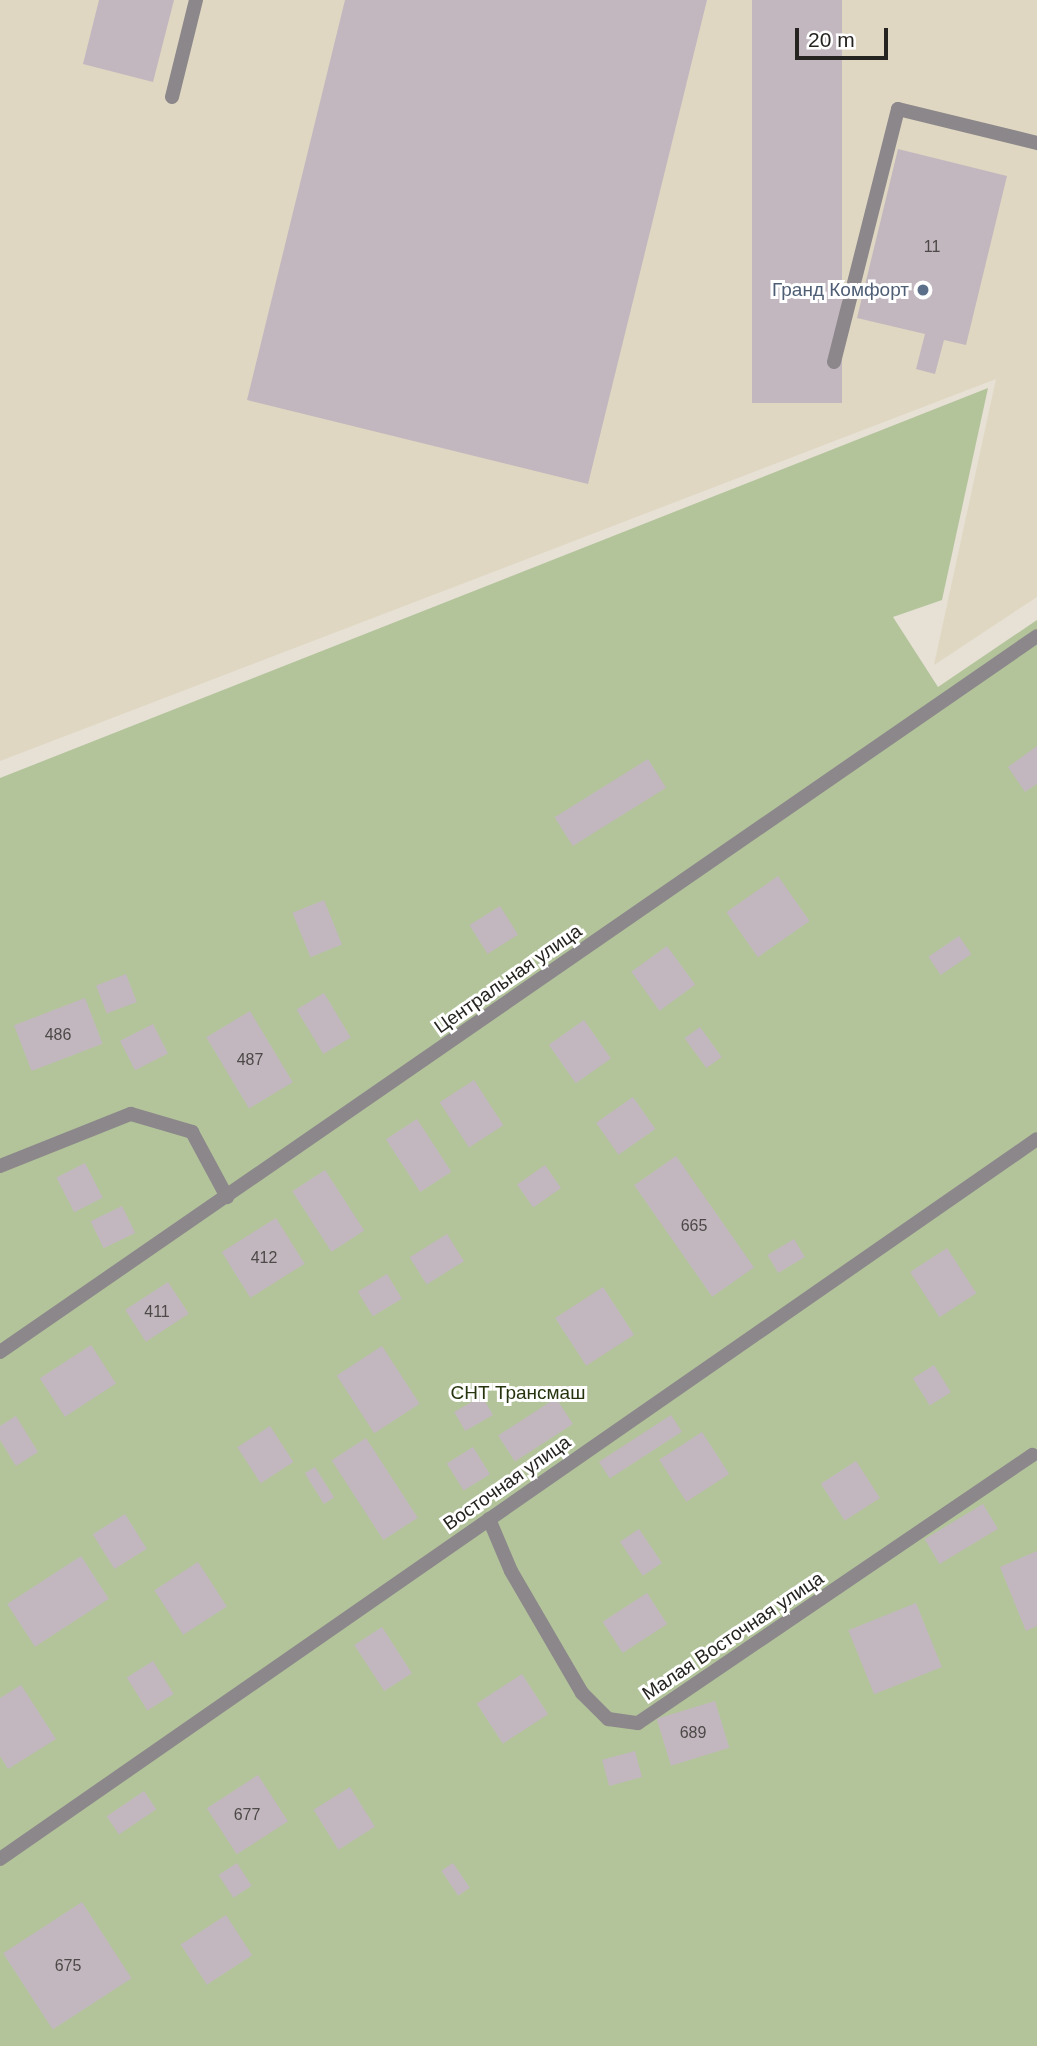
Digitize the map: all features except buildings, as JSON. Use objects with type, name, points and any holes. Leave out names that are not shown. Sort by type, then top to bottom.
[{"type":"street","points":[[172,97],[196,0]]},
{"type":"street","points":[[834,362],[898,109],[1037,143]]},
{"type":"street","name":"Центральная улица","points":[[0,1352],[1037,636]]},
{"type":"street","points":[[0,1166],[131,1114],[192,1132],[227,1197]]},
{"type":"street","name":"Восточная улица","points":[[0,1859],[1037,1139]]},
{"type":"street","name":"Малая Восточная улица","points":[[489,1519],[511,1570],[582,1693],[608,1719],[638,1723],[1033,1455]]},
{"type":"shaded area","points":[[0,0],[1037,0],[1037,597],[934,665],[996,379],[0,761]]},
{"type":"green space","name":"СНТ Трансмаш","points":[[988,388],[942,600],[893,617],[938,687],[1037,620],[1037,2046],[0,2046],[0,778]]},
{"type":"place","name":"Гранд Комфорт","points":[[923,290]]}]
